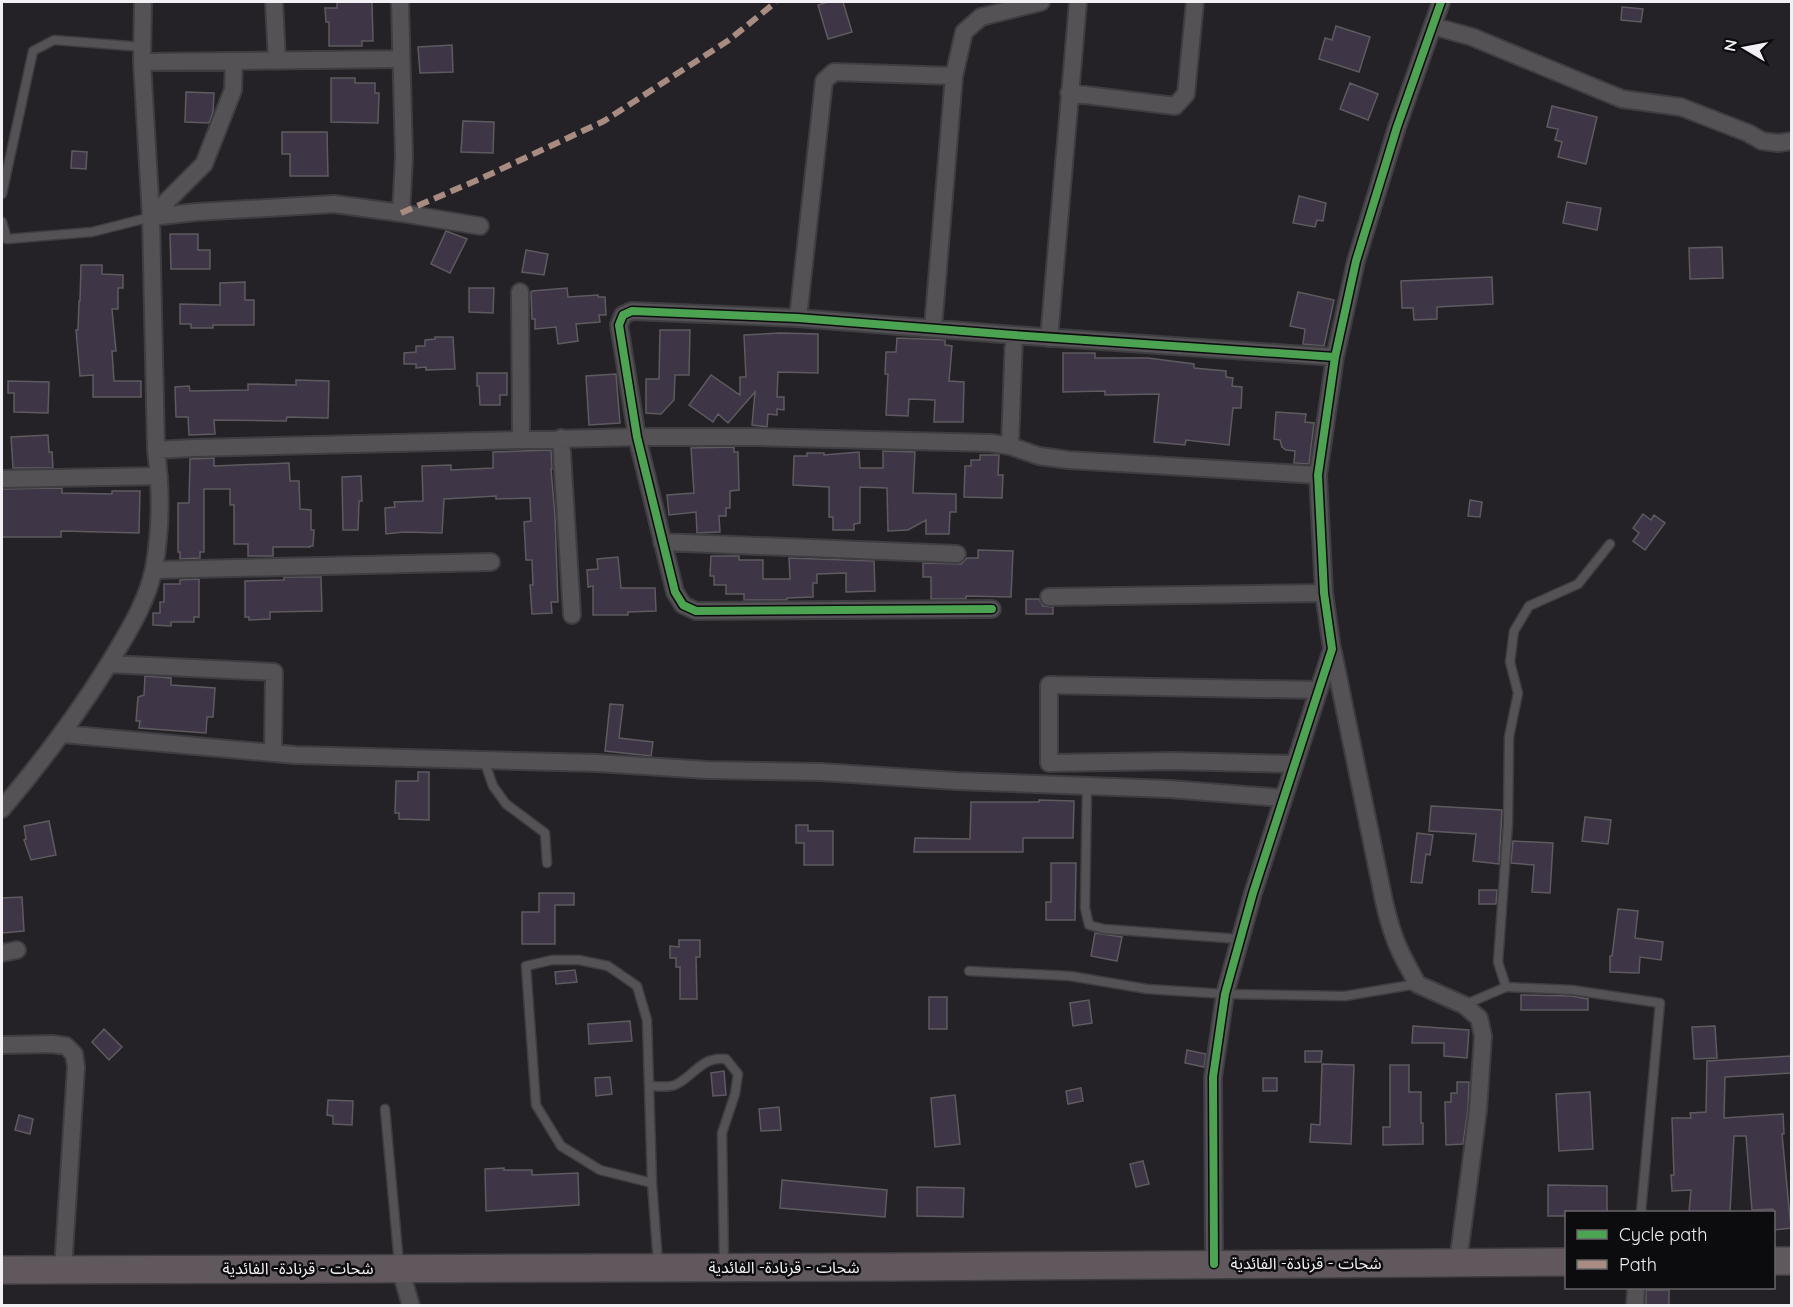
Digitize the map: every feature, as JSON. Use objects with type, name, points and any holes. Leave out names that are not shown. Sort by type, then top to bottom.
[{"type":"main road","points":[[1775,1261],[1791,1261]]},
{"type":"main road","name":"شحات - قرنادة- الفائدية","points":[[2,1270],[1565,1262]]},
{"type":"street","points":[[2,809],[63,734],[109,664],[139,613],[154,570],[158,541],[159,476],[156,450],[151,217],[142,54],[143,2]]},
{"type":"street","points":[[274,2],[277,60]]},
{"type":"street","points":[[400,2],[404,158],[401,213]]},
{"type":"street","points":[[933,328],[954,76],[964,32],[981,17],[1041,2]]},
{"type":"street","points":[[1049,338],[1078,2]]},
{"type":"street","points":[[1069,93],[1175,105],[1186,94],[1195,2]]},
{"type":"street","points":[[1438,3],[1433,26],[1397,127],[1356,261],[1335,357],[1318,475],[1324,593],[1332,649],[1387,912],[1401,955],[1410,967],[1417,984],[1464,1005],[1479,1018],[1483,1036],[1478,1110],[1458,1262]]},
{"type":"street","points":[[1433,26],[1472,37],[1622,99],[1681,107],[1748,133],[1762,141],[1778,143],[1791,141]]},
{"type":"street","points":[[142,54],[234,61],[401,59]]},
{"type":"street","points":[[151,217],[204,164],[233,90],[234,61]]},
{"type":"street","points":[[798,318],[825,81],[834,72],[954,76]]},
{"type":"street","points":[[151,217],[334,204],[480,226]]},
{"type":"street","points":[[520,292],[521,439]]},
{"type":"street","points":[[992,609],[696,611],[683,605],[675,592],[637,437],[619,325],[623,315],[632,311],[798,318],[1335,357]]},
{"type":"street","points":[[1010,446],[1014,335]]},
{"type":"street","points":[[156,450],[561,438],[755,437],[991,443],[1010,446],[1039,456],[1069,460],[1318,475]]},
{"type":"street","points":[[561,438],[572,615]]},
{"type":"street","points":[[2,479],[159,476]]},
{"type":"street","points":[[662,542],[957,554]]},
{"type":"street","points":[[154,570],[491,562]]},
{"type":"street","points":[[1049,597],[1324,593]]},
{"type":"street","points":[[1214,1264],[1213,1077],[1225,994],[1283,798],[1332,649]]},
{"type":"street","points":[[109,664],[274,672],[273,753]]},
{"type":"street","points":[[1295,764],[1049,762],[1049,685],[1319,690]]},
{"type":"street","points":[[63,734],[273,753],[597,763],[708,770],[821,772],[957,781],[1169,789],[1283,798]]},
{"type":"street","points":[[2,1045],[52,1044],[66,1046],[74,1054],[76,1067],[63,1269]]},
{"type":"street","points":[[400,1268],[411,1305]]},
{"type":"street","points":[[1635,1305],[1636,1289]]},
{"type":"lane","points":[[2,194],[33,51],[54,40],[142,54]]},
{"type":"lane","points":[[2,222],[7,239],[92,232],[151,217]]},
{"type":"lane","points":[[1506,987],[1498,962],[1508,823],[1509,738],[1518,693],[1510,662],[1514,632],[1529,606],[1578,584],[1610,544]]},
{"type":"lane","points":[[484,760],[493,786],[506,804],[545,833],[547,863]]},
{"type":"lane","points":[[1087,785],[1085,908],[1089,924],[1104,929],[1240,939]]},
{"type":"lane","points":[[652,1183],[600,1170],[561,1146],[536,1105],[526,966],[552,960],[579,960],[608,966],[637,986],[647,1020],[652,1183],[658,1267]]},
{"type":"lane","points":[[969,971],[1070,976],[1147,989],[1225,994],[1345,996],[1417,984]]},
{"type":"lane","points":[[1464,1005],[1506,987],[1572,990],[1660,1003],[1641,1211]]},
{"type":"lane","points":[[649,1086],[676,1086],[714,1058],[726,1059],[738,1074],[735,1094],[722,1133],[724,1267]]},
{"type":"lane","points":[[385,1109],[400,1268]]},
{"type":"building","points":[[337,2],[372,2],[373,41],[362,41],[362,46],[329,46],[329,22],[326,22],[325,8],[337,8]]},
{"type":"building","points":[[843,2],[852,32],[828,39],[818,5]]},
{"type":"building","points":[[1622,7],[1643,9],[1641,22],[1621,20]]},
{"type":"building","points":[[1336,26],[1370,37],[1359,72],[1319,59],[1325,38],[1332,40]]},
{"type":"building","points":[[452,45],[453,72],[420,73],[418,47]]},
{"type":"building","points":[[331,78],[355,78],[355,83],[375,83],[375,93],[379,93],[378,123],[331,122]]},
{"type":"building","points":[[1350,83],[1378,94],[1368,120],[1340,109]]},
{"type":"building","points":[[186,92],[214,93],[213,112],[209,123],[185,122]]},
{"type":"building","points":[[1552,106],[1597,117],[1586,164],[1558,157],[1562,142],[1555,140],[1558,129],[1547,127]]},
{"type":"building","points":[[463,121],[494,122],[493,153],[461,152]]},
{"type":"building","points":[[282,132],[327,132],[328,176],[290,176],[290,154],[282,154]]},
{"type":"building","points":[[72,151],[87,152],[86,169],[71,168]]},
{"type":"building","points":[[1299,196],[1326,203],[1323,221],[1317,220],[1315,227],[1293,223]]},
{"type":"building","points":[[1567,202],[1601,208],[1597,230],[1563,223]]},
{"type":"building","points":[[446,231],[467,239],[450,273],[431,264]]},
{"type":"building","points":[[170,234],[198,234],[198,250],[210,250],[210,269],[171,269]]},
{"type":"building","points":[[1722,247],[1723,278],[1690,279],[1689,248]]},
{"type":"building","points":[[526,250],[548,254],[544,275],[522,272]]},
{"type":"building","points":[[81,265],[102,265],[102,274],[123,275],[123,288],[118,288],[118,309],[112,309],[116,351],[112,351],[114,381],[141,381],[141,397],[93,397],[93,375],[80,376],[76,330],[78,330]]},
{"type":"building","points":[[1492,277],[1493,304],[1437,307],[1437,319],[1414,320],[1413,308],[1402,308],[1401,281]]},
{"type":"building","points":[[245,282],[245,300],[254,300],[254,325],[213,325],[213,328],[191,328],[191,324],[180,324],[180,304],[220,305],[220,283]]},
{"type":"building","points":[[469,288],[494,288],[493,313],[469,312]]},
{"type":"building","points":[[567,288],[568,297],[598,295],[598,297],[605,297],[606,315],[599,315],[600,322],[576,324],[578,341],[558,344],[556,327],[535,329],[535,319],[532,319],[531,292]]},
{"type":"building","points":[[1298,292],[1334,300],[1324,346],[1303,344],[1305,329],[1290,326]]},
{"type":"building","points":[[660,330],[690,330],[689,375],[675,375],[674,400],[661,414],[646,413],[646,379],[659,379]]},
{"type":"building","points":[[818,334],[818,373],[778,372],[777,397],[784,397],[784,410],[777,409],[777,415],[768,414],[767,427],[752,425],[755,392],[728,423],[718,414],[713,422],[689,405],[711,375],[740,395],[740,377],[746,377],[744,335]]},
{"type":"building","points":[[435,337],[453,337],[455,369],[426,370],[426,367],[416,368],[416,364],[404,364],[404,353],[416,352],[416,346],[425,346],[425,340],[435,339]]},
{"type":"building","points":[[897,338],[945,340],[945,345],[952,346],[949,381],[964,382],[963,422],[934,422],[935,400],[909,399],[908,416],[886,415],[888,374],[885,374],[886,352],[896,352]]},
{"type":"building","points":[[1063,353],[1095,353],[1095,358],[1148,358],[1194,364],[1194,368],[1226,371],[1226,377],[1233,378],[1232,386],[1242,387],[1241,408],[1233,408],[1229,445],[1186,440],[1185,445],[1154,442],[1159,394],[1105,395],[1105,391],[1063,392]]},
{"type":"building","points":[[477,373],[507,373],[507,395],[500,395],[500,405],[480,405]]},
{"type":"building","points":[[616,374],[620,423],[589,425],[586,376]]},
{"type":"building","points":[[296,380],[329,381],[328,418],[287,417],[286,421],[214,420],[215,434],[189,435],[188,417],[176,417],[175,387],[189,386],[190,391],[248,390],[248,384],[296,385]]},
{"type":"building","points":[[8,381],[49,382],[48,413],[14,412],[14,393],[8,393]]},
{"type":"building","points":[[1276,412],[1306,414],[1305,422],[1314,423],[1309,464],[1294,463],[1295,451],[1286,450],[1282,447],[1280,440],[1274,439]]},
{"type":"building","points":[[48,435],[53,468],[13,468],[11,437]]},
{"type":"building","points":[[734,447],[734,452],[738,452],[739,490],[730,491],[730,508],[726,508],[726,516],[719,516],[720,532],[697,533],[696,512],[669,515],[667,495],[694,493],[691,448]]},
{"type":"building","points":[[551,450],[558,602],[551,602],[552,613],[532,614],[530,585],[533,585],[532,560],[526,560],[524,522],[531,521],[530,498],[496,499],[496,496],[444,499],[442,533],[386,534],[385,508],[395,507],[394,502],[423,501],[422,466],[451,465],[451,470],[493,468],[493,452]]},
{"type":"building","points":[[883,451],[915,452],[913,493],[956,494],[956,512],[950,512],[949,534],[926,534],[926,520],[908,530],[888,531],[887,488],[860,487],[860,523],[854,524],[854,530],[833,530],[833,517],[829,517],[829,487],[793,485],[794,456],[807,456],[807,453],[824,453],[824,455],[859,452],[860,468],[883,468]]},
{"type":"building","points":[[980,455],[999,455],[998,475],[1003,475],[1002,498],[964,497],[965,466],[971,466],[971,460],[980,460]]},
{"type":"building","points":[[214,458],[214,466],[289,463],[290,481],[299,481],[300,509],[311,510],[311,530],[314,530],[313,546],[273,547],[273,556],[248,556],[248,544],[234,544],[234,505],[230,505],[230,489],[204,489],[204,552],[200,552],[200,558],[180,559],[178,503],[189,503],[190,459]]},
{"type":"building","points":[[361,476],[362,501],[359,501],[358,530],[343,530],[342,477]]},
{"type":"building","points":[[62,488],[62,493],[112,494],[112,491],[140,491],[139,533],[61,531],[61,537],[2,537],[2,489]]},
{"type":"building","points":[[1470,500],[1482,502],[1480,517],[1468,516]]},
{"type":"building","points":[[1643,514],[1651,520],[1654,515],[1665,523],[1645,550],[1633,541],[1639,533],[1633,528]]},
{"type":"building","points":[[978,550],[1013,551],[1011,597],[966,596],[966,599],[931,599],[931,577],[923,577],[923,563],[961,564],[967,558],[978,558]]},
{"type":"building","points":[[711,556],[739,556],[739,560],[763,560],[763,579],[790,579],[789,558],[874,561],[875,591],[846,592],[846,573],[817,574],[817,583],[813,583],[813,597],[787,598],[787,600],[744,600],[744,594],[726,594],[726,585],[714,585],[714,576],[710,576]]},
{"type":"building","points":[[618,557],[621,588],[655,588],[656,611],[628,612],[628,615],[593,615],[593,586],[588,587],[587,570],[598,569],[597,559]]},
{"type":"building","points":[[284,577],[321,577],[322,611],[270,612],[270,619],[249,620],[249,617],[245,617],[245,581],[284,580]]},
{"type":"building","points":[[199,579],[199,617],[194,617],[194,622],[171,622],[171,626],[153,625],[153,613],[160,613],[160,602],[164,602],[164,584],[180,584],[180,580]]},
{"type":"building","points":[[1026,599],[1039,599],[1043,606],[1053,607],[1053,614],[1026,614]]},
{"type":"building","points":[[145,676],[171,678],[171,685],[215,688],[213,717],[207,717],[206,733],[139,728],[140,721],[136,721],[138,697],[144,695]]},
{"type":"building","points":[[610,704],[623,705],[619,738],[653,742],[651,756],[605,751]]},
{"type":"building","points":[[418,772],[429,772],[429,820],[399,819],[399,813],[395,813],[396,781],[418,781]]},
{"type":"building","points":[[1039,800],[1074,801],[1073,838],[1023,838],[1023,852],[914,852],[915,838],[970,839],[971,802],[1039,802]]},
{"type":"building","points":[[1431,806],[1502,810],[1499,864],[1473,861],[1476,834],[1429,831]]},
{"type":"building","points":[[1585,817],[1611,820],[1608,844],[1582,841]]},
{"type":"building","points":[[49,821],[56,855],[31,860],[24,840],[26,839],[24,826]]},
{"type":"building","points":[[796,825],[808,825],[808,831],[833,831],[833,865],[804,865],[804,843],[796,843]]},
{"type":"building","points":[[1417,833],[1433,835],[1430,855],[1426,854],[1422,883],[1411,882]]},
{"type":"building","points":[[1513,841],[1553,843],[1550,893],[1532,892],[1534,865],[1511,863]]},
{"type":"building","points":[[1051,863],[1076,863],[1075,920],[1046,920],[1046,902],[1051,902]]},
{"type":"building","points":[[1479,890],[1497,890],[1496,904],[1479,904]]},
{"type":"building","points":[[539,893],[574,893],[574,905],[555,905],[555,944],[522,944],[522,912],[539,912]]},
{"type":"building","points":[[22,897],[24,931],[2,933],[2,898]]},
{"type":"building","points":[[1618,909],[1638,911],[1635,938],[1663,942],[1661,960],[1640,957],[1639,973],[1610,972],[1610,956],[1612,956]]},
{"type":"building","points":[[1095,933],[1122,937],[1117,961],[1091,956]]},
{"type":"building","points":[[679,940],[700,940],[700,957],[696,957],[697,999],[680,999],[680,967],[676,967],[676,958],[670,958],[670,946],[679,947]]},
{"type":"building","points":[[575,970],[577,982],[556,984],[555,972]]},
{"type":"building","points":[[1521,995],[1571,996],[1588,999],[1588,1010],[1521,1010]]},
{"type":"building","points":[[929,997],[947,997],[947,1029],[929,1029]]},
{"type":"building","points":[[1089,1000],[1092,1023],[1073,1026],[1070,1003]]},
{"type":"building","points":[[630,1021],[632,1041],[589,1044],[588,1024]]},
{"type":"building","points":[[1413,1026],[1469,1030],[1467,1058],[1444,1056],[1444,1043],[1412,1043]]},
{"type":"building","points":[[1715,1026],[1717,1058],[1694,1059],[1692,1027]]},
{"type":"building","points":[[104,1029],[122,1047],[109,1060],[92,1042]]},
{"type":"building","points":[[1187,1050],[1206,1054],[1204,1067],[1185,1063]]},
{"type":"building","points":[[1305,1051],[1322,1051],[1321,1062],[1305,1062]]},
{"type":"building","points":[[1791,1056],[1791,1073],[1725,1077],[1724,1118],[1783,1114],[1784,1134],[1782,1134],[1791,1228],[1775,1230],[1773,1209],[1752,1210],[1746,1136],[1734,1136],[1730,1211],[1689,1211],[1691,1190],[1672,1191],[1671,1175],[1674,1175],[1672,1118],[1691,1118],[1690,1113],[1706,1112],[1707,1061]]},
{"type":"building","points":[[1322,1064],[1354,1065],[1351,1144],[1310,1142],[1311,1124],[1320,1125]]},
{"type":"building","points":[[1390,1065],[1409,1065],[1409,1092],[1421,1092],[1423,1144],[1383,1145],[1383,1127],[1390,1127]]},
{"type":"building","points":[[724,1071],[726,1095],[713,1096],[711,1073]]},
{"type":"building","points":[[610,1077],[612,1094],[596,1096],[595,1078]]},
{"type":"building","points":[[1263,1078],[1277,1078],[1277,1091],[1263,1091]]},
{"type":"building","points":[[1457,1082],[1469,1082],[1463,1144],[1446,1145],[1445,1102],[1451,1102],[1451,1093],[1457,1093]]},
{"type":"building","points":[[1081,1088],[1083,1101],[1068,1104],[1066,1091]]},
{"type":"building","points":[[1590,1092],[1593,1149],[1559,1151],[1556,1094]]},
{"type":"building","points":[[955,1095],[960,1144],[935,1147],[931,1098]]},
{"type":"building","points":[[328,1100],[353,1101],[352,1125],[333,1124],[333,1116],[327,1115]]},
{"type":"building","points":[[779,1107],[781,1130],[761,1131],[759,1109]]},
{"type":"building","points":[[19,1115],[33,1119],[30,1134],[15,1130]]},
{"type":"building","points":[[1143,1161],[1149,1184],[1136,1187],[1130,1164]]},
{"type":"building","points":[[504,1168],[504,1170],[532,1170],[532,1175],[578,1173],[579,1205],[486,1211],[485,1169]]},
{"type":"building","points":[[782,1180],[887,1190],[885,1217],[780,1208]]},
{"type":"building","points":[[1548,1185],[1607,1186],[1607,1211],[1565,1211],[1565,1216],[1548,1216]]},
{"type":"building","points":[[917,1187],[964,1188],[963,1217],[917,1216]]},
{"type":"building","points":[[1646,1290],[1669,1290],[1669,1305],[1646,1305]]},
{"type":"marked path","points":[[401,213],[604,121],[729,40],[776,2]]},
{"type":"cycle path","points":[[1214,1264],[1213,1077],[1225,994],[1253,893],[1332,649],[1324,593],[1318,475],[1335,357],[1356,261],[1397,127],[1441,2]]},
{"type":"cycle path","points":[[992,609],[696,611],[683,605],[675,592],[637,437],[619,325],[623,315],[632,311],[798,318],[1335,357]]}]
